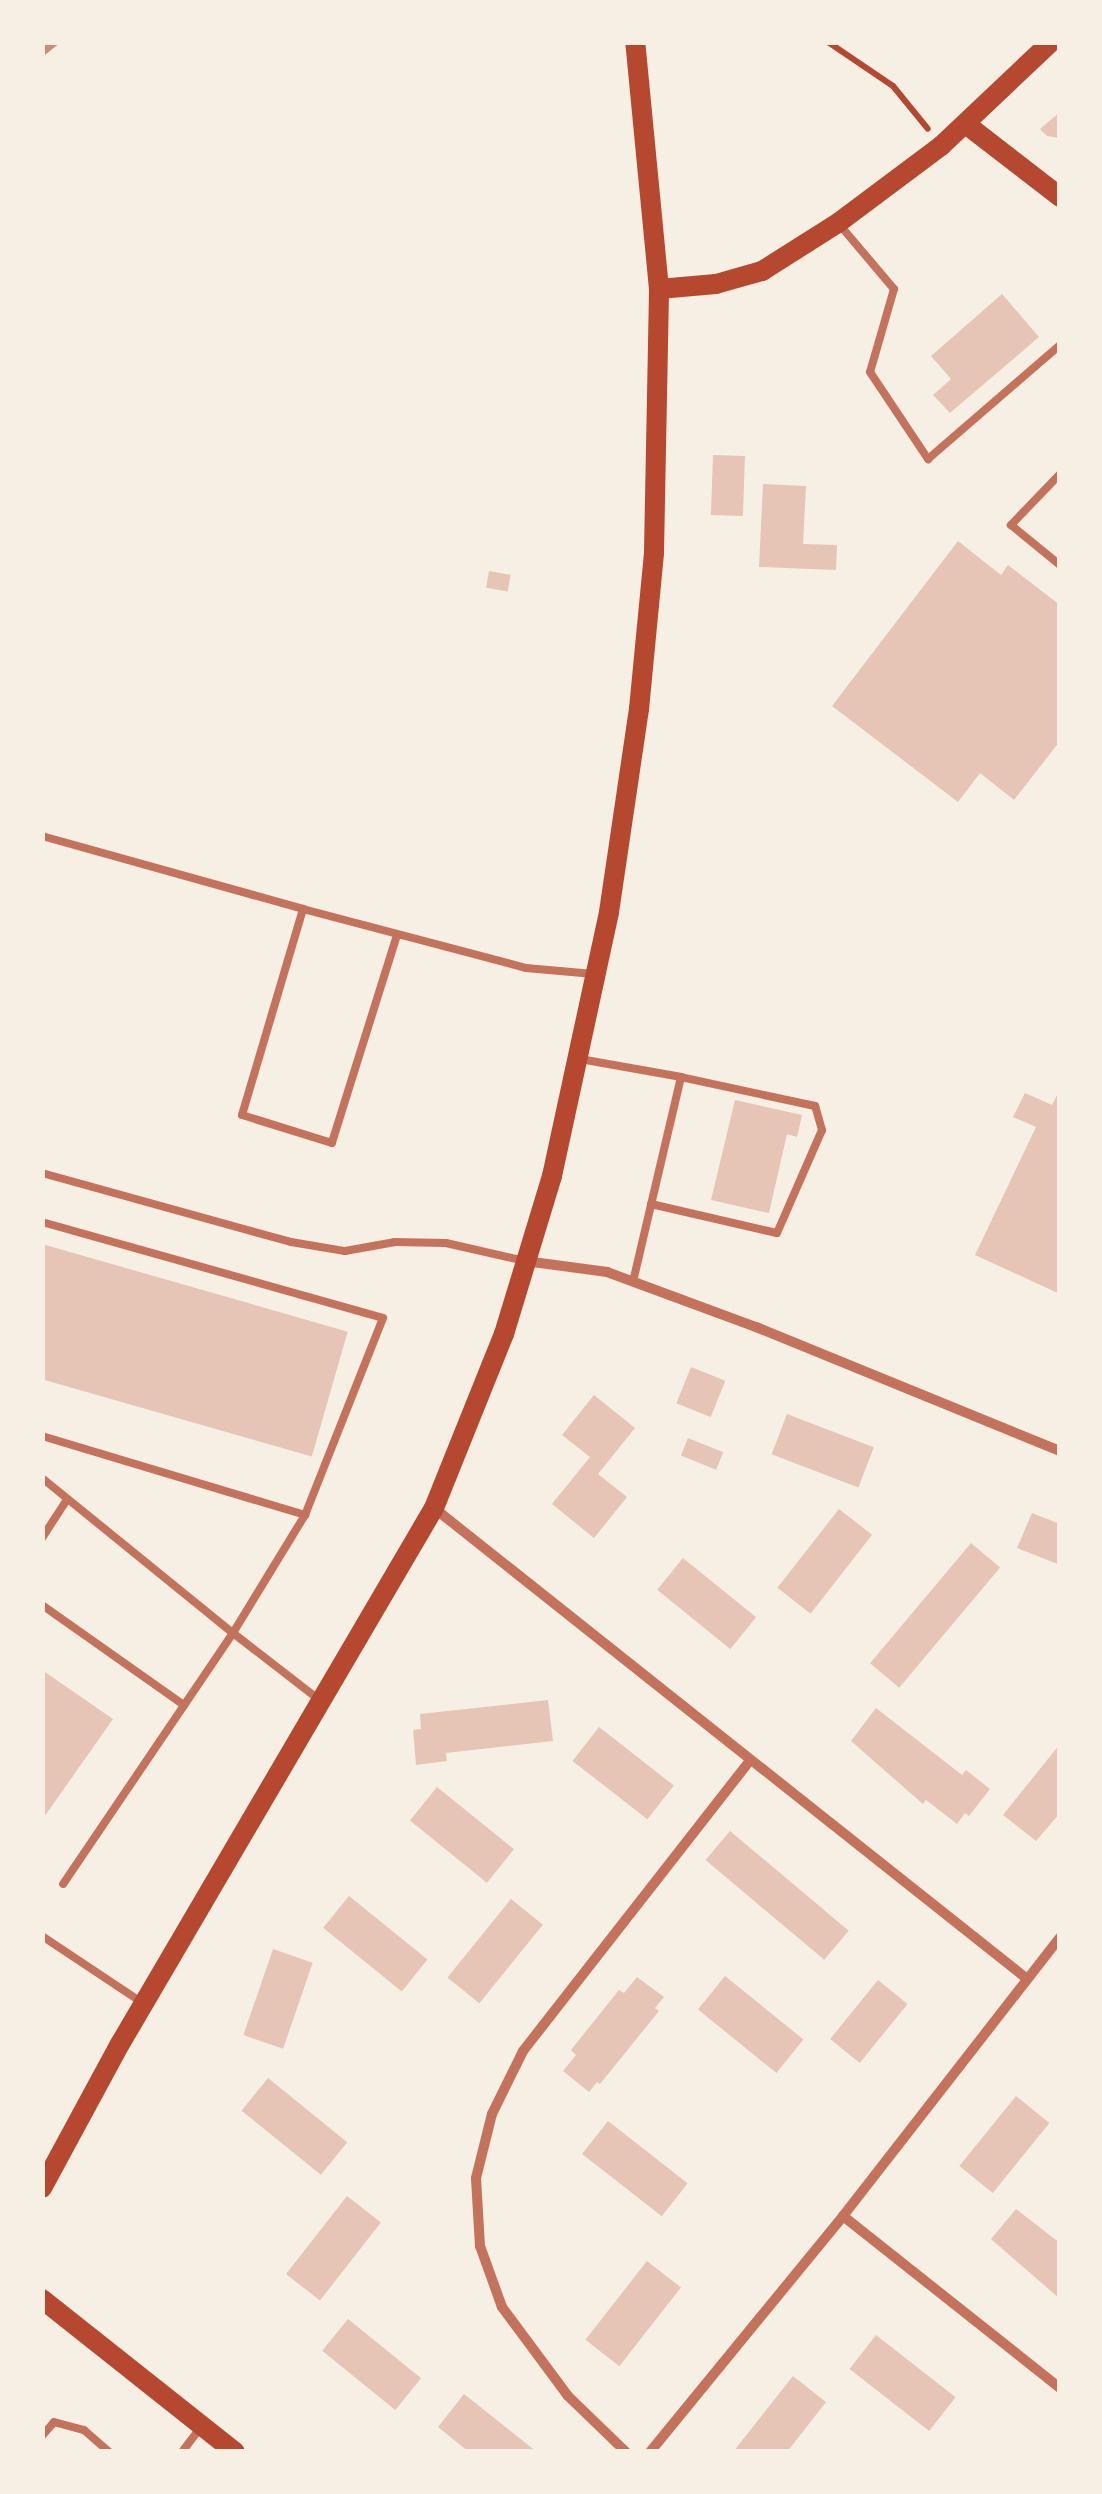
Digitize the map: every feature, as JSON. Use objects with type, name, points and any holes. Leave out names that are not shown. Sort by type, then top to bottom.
[{"type":"main road","points":[[42,2188],[144,2003],[434,1508],[478,1405],[552,1176],[598,974],[647,638],[659,464],[659,289],[635,42]]},
{"type":"main road","points":[[659,289],[716,284],[762,271],[838,223],[941,146],[1051,42]]},
{"type":"main road","points":[[967,125],[1060,197]]},
{"type":"main road","points":[[42,2299],[235,2452]]},
{"type":"street","points":[[525,1262],[607,1272],[756,1327],[1060,1451]]},
{"type":"street","points":[[434,1508],[1026,1978]]},
{"type":"street","points":[[626,2452],[568,2396],[502,2307],[480,2246],[476,2178],[492,2114],[523,2051],[750,1760]]},
{"type":"street","points":[[650,2452],[1060,1938]]},
{"type":"street","points":[[842,2216],[1060,2388]]},
{"type":"lane","points":[[838,223],[894,288],[870,372],[928,459],[1060,344]]},
{"type":"lane","points":[[1060,474],[1010,525],[1060,565]]},
{"type":"lane","points":[[42,836],[397,936],[526,968],[598,974]]},
{"type":"lane","points":[[303,909],[242,1115],[332,1143],[397,936]]},
{"type":"lane","points":[[580,1059],[815,1106],[822,1130],[777,1233],[651,1204]]},
{"type":"lane","points":[[632,1282],[681,1077]]},
{"type":"lane","points":[[42,1173],[291,1242],[345,1252],[396,1242],[446,1243],[525,1262]]},
{"type":"lane","points":[[42,1222],[383,1318],[305,1515],[233,1634],[62,1884]]},
{"type":"lane","points":[[42,1436],[305,1515]]},
{"type":"lane","points":[[42,1478],[322,1702]]},
{"type":"lane","points":[[42,1538],[66,1501]]},
{"type":"lane","points":[[42,1605],[184,1705]]},
{"type":"lane","points":[[42,1936],[144,2003]]},
{"type":"lane","points":[[42,2436],[54,2422],[84,2430],[109,2452]]},
{"type":"lane","points":[[182,2452],[202,2426]]},
{"type":"path","points":[[828,42],[893,86],[941,146]]},
{"type":"building","points":[[1060,112],[1060,138],[1047,136],[1040,129]]},
{"type":"building","points":[[1002,294],[1039,337],[950,413],[933,395],[951,379],[931,356]]},
{"type":"building","points":[[713,455],[745,456],[743,516],[711,515]]},
{"type":"building","points":[[763,484],[806,486],[803,544],[837,545],[836,570],[759,567]]},
{"type":"building","points":[[958,541],[1001,575],[1008,565],[1060,605],[1060,741],[1014,800],[980,773],[958,802],[832,706]]},
{"type":"building","points":[[489,571],[511,575],[508,592],[486,588]]},
{"type":"building","points":[[1060,1089],[1060,1294],[975,1255],[1036,1127],[1013,1117],[1025,1093],[1052,1105]]},
{"type":"building","points":[[735,1100],[802,1115],[797,1137],[787,1134],[769,1213],[711,1200]]},
{"type":"building","points":[[42,1244],[348,1332],[312,1457],[42,1379]]},
{"type":"building","points":[[691,1367],[725,1381],[711,1417],[676,1403]]},
{"type":"building","points":[[594,1395],[635,1428],[598,1474],[627,1497],[594,1538],[552,1504],[590,1457],[562,1435]]},
{"type":"building","points":[[787,1414],[874,1447],[858,1487],[772,1454]]},
{"type":"building","points":[[688,1438],[723,1452],[716,1470],[681,1456]]},
{"type":"building","points":[[839,1509],[872,1535],[811,1614],[777,1588]]},
{"type":"building","points":[[1032,1513],[1060,1524],[1060,1565],[1017,1548]]},
{"type":"building","points":[[971,1543],[1000,1567],[899,1688],[870,1663]]},
{"type":"building","points":[[683,1558],[756,1617],[730,1649],[657,1590]]},
{"type":"building","points":[[42,1670],[113,1719],[42,1820]]},
{"type":"building","points":[[548,1700],[553,1741],[446,1753],[447,1761],[416,1765],[413,1730],[421,1729],[420,1714]]},
{"type":"building","points":[[876,1708],[962,1775],[966,1770],[990,1789],[969,1816],[965,1813],[957,1824],[926,1800],[923,1804],[851,1741]]},
{"type":"building","points":[[599,1727],[674,1785],[647,1819],[573,1761]]},
{"type":"building","points":[[1060,1744],[1060,1813],[1036,1841],[1003,1815]]},
{"type":"building","points":[[437,1787],[514,1849],[487,1883],[410,1820]]},
{"type":"building","points":[[730,1831],[849,1931],[824,1960],[706,1860]]},
{"type":"building","points":[[349,1896],[427,1960],[402,1991],[323,1928]]},
{"type":"building","points":[[511,1899],[543,1925],[479,2003],[447,1977]]},
{"type":"building","points":[[273,1949],[313,1963],[283,2049],[243,2035]]},
{"type":"building","points":[[725,1976],[803,2040],[776,2073],[698,2009]]},
{"type":"building","points":[[637,1977],[664,1997],[655,2008],[659,2011],[600,2084],[597,2082],[589,2092],[563,2071],[576,2055],[571,2050],[619,1990],[624,1993]]},
{"type":"building","points":[[878,1980],[908,2004],[860,2063],[830,2039]]},
{"type":"building","points":[[268,2078],[347,2142],[321,2175],[242,2111]]},
{"type":"building","points":[[1016,2096],[1049,2123],[993,2193],[959,2166]]},
{"type":"building","points":[[608,2121],[688,2183],[662,2216],[582,2154]]},
{"type":"building","points":[[347,2196],[381,2222],[320,2300],[286,2274]]},
{"type":"building","points":[[1016,2209],[1060,2243],[1060,2299],[991,2239]]},
{"type":"building","points":[[647,2261],[681,2287],[619,2366],[585,2340]]},
{"type":"building","points":[[348,2319],[421,2378],[395,2410],[322,2351]]},
{"type":"building","points":[[876,2335],[956,2397],[929,2431],[850,2369]]},
{"type":"building","points":[[793,2376],[826,2402],[787,2452],[733,2452]]},
{"type":"building","points":[[464,2394],[537,2452],[469,2452],[438,2427]]},
{"type":"railway","points":[[42,52],[55,42]]}]
